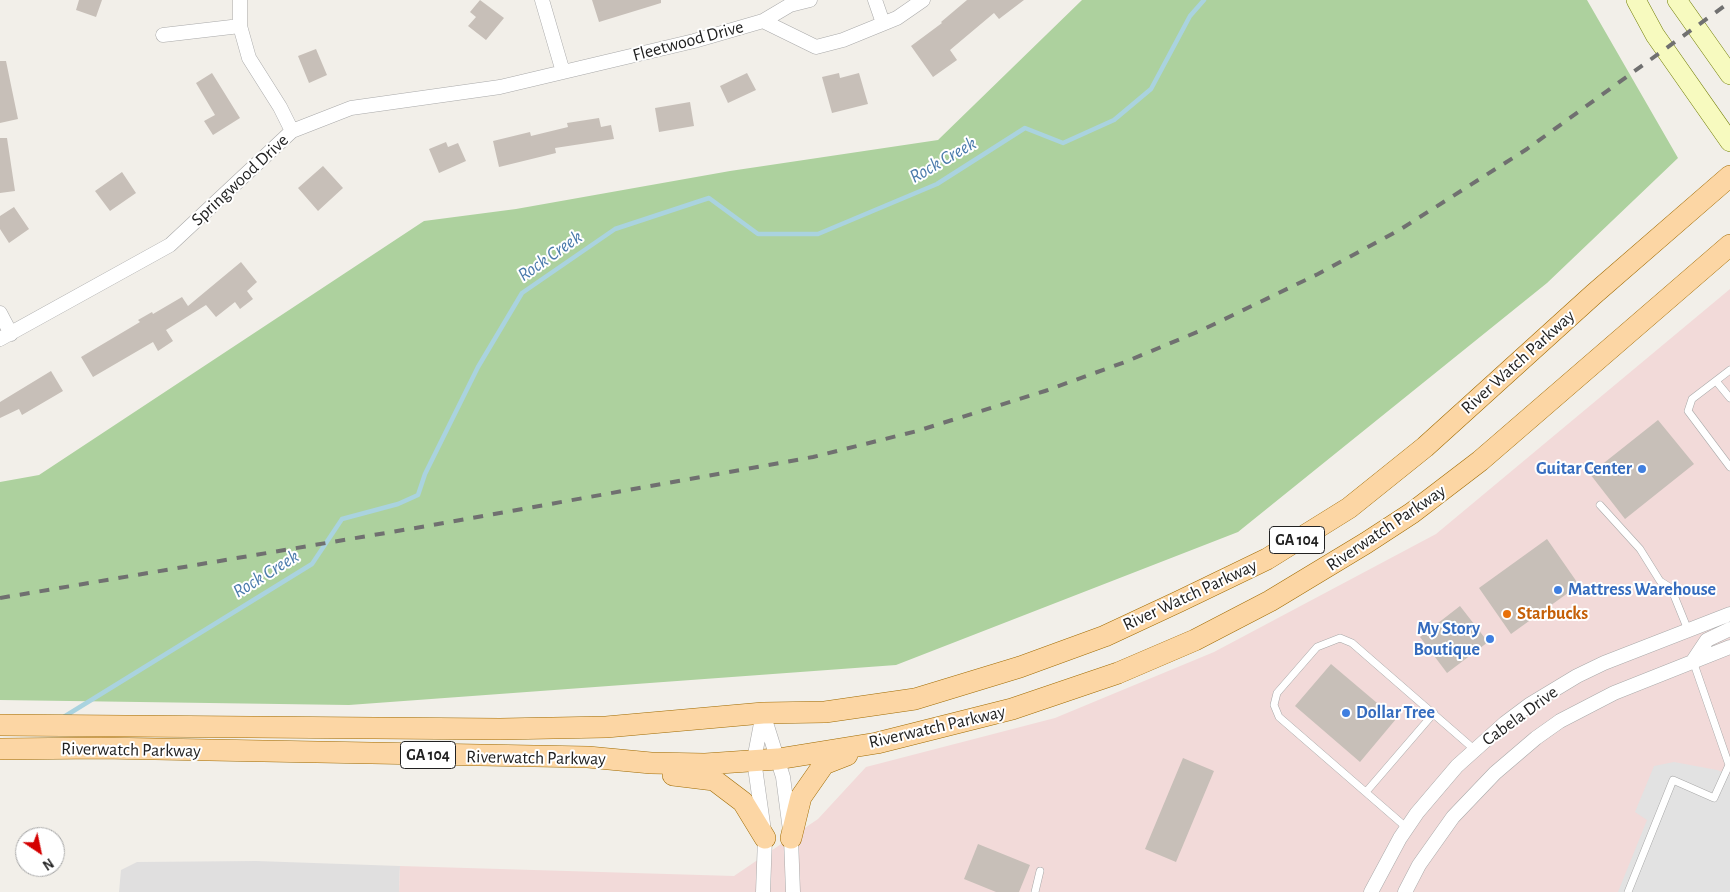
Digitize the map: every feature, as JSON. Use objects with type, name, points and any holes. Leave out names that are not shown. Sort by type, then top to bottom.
[{"type":"main road","points":[[1636,0],[1655,35],[1730,142]]},
{"type":"main road","points":[[1677,0],[1730,75]]},
{"type":"main road","name":"River Watch Parkway","points":[[764,713],[825,712],[915,699],[1020,667],[1105,636],[1268,559],[1349,508],[1425,447],[1594,294],[1730,176]]},
{"type":"main road","name":"Riverwatch Parkway","points":[[0,749],[101,748],[489,757],[588,757],[660,763],[705,764],[778,759],[877,743],[984,717],[1091,683],[1195,640],[1278,597],[1366,543],[1458,478],[1730,245]]},
{"type":"main road","points":[[1700,271],[1730,254]]},
{"type":"main road","name":"Riverwatch Parkway","points":[[0,725],[490,729],[606,727],[764,713]]},
{"type":"main road","points":[[791,838],[801,797],[824,764],[877,743]]},
{"type":"main road","points":[[489,757],[560,770],[672,775],[714,780],[743,802],[765,838]]},
{"type":"street","points":[[240,0],[240,26],[249,58],[280,107],[292,132]]},
{"type":"street","points":[[542,0],[563,72]]},
{"type":"street","name":"Fleetwood Drive","points":[[563,72],[694,41],[763,21],[790,5],[810,0]]},
{"type":"street","points":[[875,0],[883,23]]},
{"type":"street","points":[[763,21],[816,47],[843,40],[897,18],[923,0]]},
{"type":"street","points":[[163,35],[240,26]]},
{"type":"street","name":"Springwood Drive","points":[[5,337],[170,245],[292,132],[352,108],[500,87],[563,72]]},
{"type":"street","points":[[0,313],[5,337]]},
{"type":"street","name":"Cabela Drive","points":[[1371,892],[1407,828],[1437,789],[1475,750],[1529,706],[1577,676],[1730,614]]},
{"type":"street","points":[[1694,662],[1707,640],[1730,629]]},
{"type":"street","name":"Cabela Drive","points":[[1405,892],[1419,865],[1453,817],[1513,756],[1560,721],[1586,707],[1614,693],[1730,647]]},
{"type":"street","points":[[764,713],[778,759],[791,838],[793,892]]},
{"type":"street","points":[[763,892],[765,838],[754,760],[764,713]]},
{"type":"lane","points":[[1730,370],[1692,399],[1688,412],[1730,467]]},
{"type":"lane","points":[[1716,380],[1730,398]]},
{"type":"lane","points":[[1600,505],[1640,549],[1660,581],[1671,588],[1688,630]]},
{"type":"lane","points":[[1407,828],[1279,717],[1274,705],[1277,693],[1317,646],[1340,638],[1352,643],[1475,750]]},
{"type":"lane","points":[[1628,892],[1673,780],[1714,798],[1729,765],[1694,662]]},
{"type":"lane","points":[[1366,792],[1434,714]]},
{"type":"lane","points":[[1035,892],[1040,871]]},
{"type":"shaded area","points":[[1730,289],[1730,892],[399,892],[400,866],[734,876],[818,819],[866,767],[1055,718],[1214,652],[1436,534]]},
{"type":"shaded area","points":[[1674,762],[1717,770],[1730,775],[1730,892],[1618,892],[1647,820],[1635,812],[1654,766]]},
{"type":"shaded area","points":[[256,861],[400,866],[399,892],[119,892],[121,870],[137,862]]},
{"type":"green space","points":[[1082,0],[1587,0],[1678,158],[1547,283],[1238,532],[896,665],[349,705],[0,700],[0,482],[39,475],[424,221],[516,209],[730,171],[938,140]]},
{"type":"building","points":[[79,0],[102,0],[96,17],[76,10]]},
{"type":"building","points":[[480,0],[504,18],[486,40],[468,26],[476,17],[470,12]]},
{"type":"building","points":[[592,0],[661,0],[661,3],[599,22]]},
{"type":"building","points":[[967,0],[1024,0],[999,19],[994,13],[950,50],[957,60],[933,77],[911,46],[942,23]]},
{"type":"building","points":[[316,49],[327,75],[309,83],[298,56]]},
{"type":"building","points":[[0,61],[6,61],[18,119],[0,123]]},
{"type":"building","points":[[212,73],[240,118],[213,135],[204,121],[215,115],[196,83]]},
{"type":"building","points":[[747,73],[756,90],[728,103],[720,86]]},
{"type":"building","points":[[839,73],[840,78],[859,73],[868,104],[832,113],[822,77]]},
{"type":"building","points":[[690,102],[694,126],[659,132],[655,108]]},
{"type":"building","points":[[599,118],[601,127],[611,125],[614,139],[555,148],[556,153],[499,167],[493,141],[530,132],[531,136],[568,127],[567,123]]},
{"type":"building","points":[[0,138],[7,138],[15,191],[0,193]]},
{"type":"building","points":[[446,142],[448,147],[458,143],[466,161],[439,173],[429,149]]},
{"type":"building","points":[[323,166],[343,188],[318,211],[298,188]]},
{"type":"building","points":[[122,172],[136,193],[110,211],[95,191]]},
{"type":"building","points":[[14,207],[29,229],[9,243],[0,229],[0,216]]},
{"type":"building","points":[[241,262],[257,282],[247,291],[253,299],[240,309],[235,302],[216,317],[206,305],[166,330],[173,341],[158,351],[153,342],[93,377],[81,357],[140,322],[138,320],[152,312],[153,314],[182,297],[188,306]]},
{"type":"building","points":[[51,371],[63,391],[22,415],[19,409],[0,418],[0,402]]},
{"type":"building","name":"Guitar Center","points":[[1658,420],[1694,464],[1625,519],[1590,474]]},
{"type":"building","points":[[1547,539],[1579,585],[1511,634],[1479,588]]},
{"type":"building","points":[[1460,606],[1488,642],[1447,673],[1420,637]]},
{"type":"building","name":"Dollar Tree","points":[[1331,664],[1396,719],[1360,762],[1295,706]]},
{"type":"building","points":[[1183,758],[1214,771],[1176,862],[1145,849]]},
{"type":"building","points":[[978,844],[1030,865],[1019,892],[996,892],[964,879]]},
{"type":"waterway","name":"Rock Creek","points":[[62,718],[312,564],[342,519],[398,504],[418,495],[425,474],[478,367],[522,293],[615,229],[709,198],[758,234],[818,234],[937,184],[1025,128],[1063,143],[1114,120],[1151,89],[1190,16],[1204,0]]},
{"type":"railway","points":[[0,598],[427,526],[813,457],[917,431],[1045,391],[1125,362],[1202,330],[1318,274],[1401,229],[1527,149],[1730,2]]},
{"type":"place","name":"Guitar Center","points":[[1642,469]]},
{"type":"place","name":"Mattress Warehouse","points":[[1558,590]]},
{"type":"place","name":"Starbucks","points":[[1507,614]]},
{"type":"place","name":"My Story Boutique","points":[[1490,639]]},
{"type":"place","name":"Dollar Tree","points":[[1346,713]]}]
